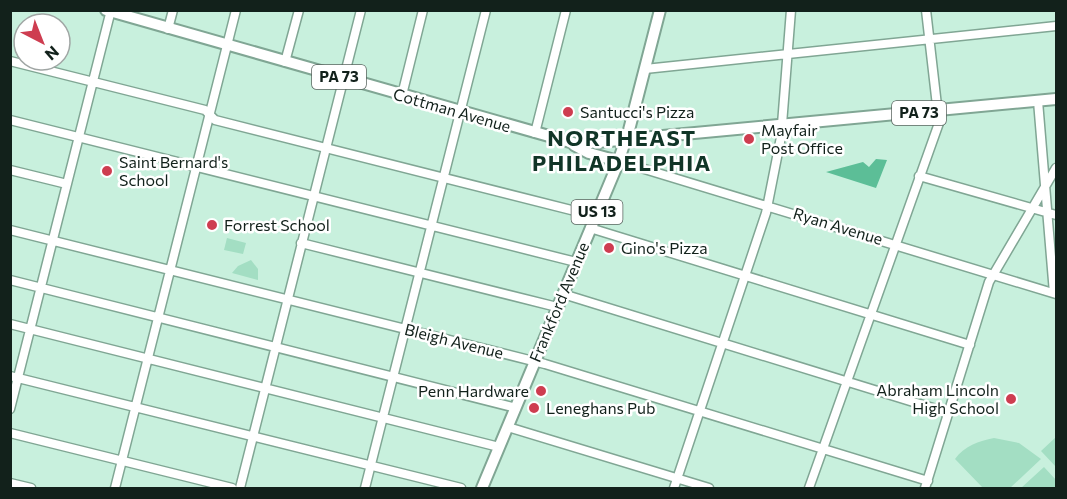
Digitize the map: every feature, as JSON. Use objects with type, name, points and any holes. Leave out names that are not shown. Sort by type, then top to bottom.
[{"type":"main road","name":"Frankford Avenue","points":[[482,489],[618,161],[660,10]]},
{"type":"main road","name":"Cottman Avenue","points":[[109,11],[571,143],[625,141],[1056,99]]},
{"type":"main road","points":[[571,143],[589,153],[618,161]]},
{"type":"street","points":[[168,28],[173,10]]},
{"type":"street","points":[[115,489],[236,10]]},
{"type":"street","points":[[285,62],[299,10]]},
{"type":"street","points":[[240,489],[361,10]]},
{"type":"street","points":[[402,95],[423,10]]},
{"type":"street","points":[[365,489],[486,10]]},
{"type":"street","points":[[535,133],[566,10]]},
{"type":"street","points":[[675,489],[767,205],[782,126],[791,10]]},
{"type":"street","points":[[809,489],[939,123],[926,10]]},
{"type":"street","points":[[10,409],[14,377],[41,288],[80,137],[109,11]]},
{"type":"street","points":[[645,69],[1056,26]]},
{"type":"street","points":[[10,61],[205,110],[215,120],[595,216]]},
{"type":"street","points":[[1038,101],[1055,293]]},
{"type":"street","points":[[10,120],[576,262]]},
{"type":"street","name":"Ryan Avenue","points":[[618,161],[1055,293]]},
{"type":"street","points":[[927,485],[989,282],[1056,168]]},
{"type":"street","points":[[10,170],[67,184]]},
{"type":"street","points":[[919,176],[1031,210],[1056,215]]},
{"type":"street","points":[[590,228],[970,345]]},
{"type":"street","name":"Bleigh Avenue","points":[[10,230],[535,361],[823,449],[927,485]]},
{"type":"street","points":[[302,243],[557,307]]},
{"type":"street","points":[[10,280],[516,408]]},
{"type":"street","points":[[563,294],[949,413]]},
{"type":"street","points":[[10,324],[499,447]]},
{"type":"street","points":[[14,377],[461,489]]},
{"type":"street","points":[[508,427],[709,489]]},
{"type":"street","points":[[10,433],[232,489]]},
{"type":"street","points":[[10,483],[31,489]]},
{"type":"green space","points":[[876,159],[887,160],[876,188],[826,172],[863,162],[869,167]]},
{"type":"green space","points":[[227,238],[246,243],[243,254],[224,250]]},
{"type":"green space","points":[[251,260],[258,269],[258,280],[232,273],[238,266]]},
{"type":"green space","points":[[1056,437],[1056,467],[1041,451]]},
{"type":"green space","points":[[994,438],[1019,443],[1041,459],[1010,488],[983,488],[955,459],[972,445]]},
{"type":"green space","points":[[1044,467],[1056,480],[1056,488],[1021,488]]},
{"type":"place","name":"Santucci's Pizza","points":[[568,112]]},
{"type":"place","name":"Mayfair Post Office","points":[[749,139]]},
{"type":"place","name":"Saint Bernard's School","points":[[107,171]]},
{"type":"place","name":"Forrest School","points":[[212,225]]},
{"type":"place","name":"Gino's Pizza","points":[[609,248]]},
{"type":"place","name":"Penn Hardware","points":[[541,391]]},
{"type":"place","name":"Abraham Lincoln High School","points":[[1011,399]]},
{"type":"place","name":"Leneghans Pub","points":[[534,408]]},
{"type":"district","name":"NORTHEAST PHILADELPHIA","points":[[622,150]]}]
